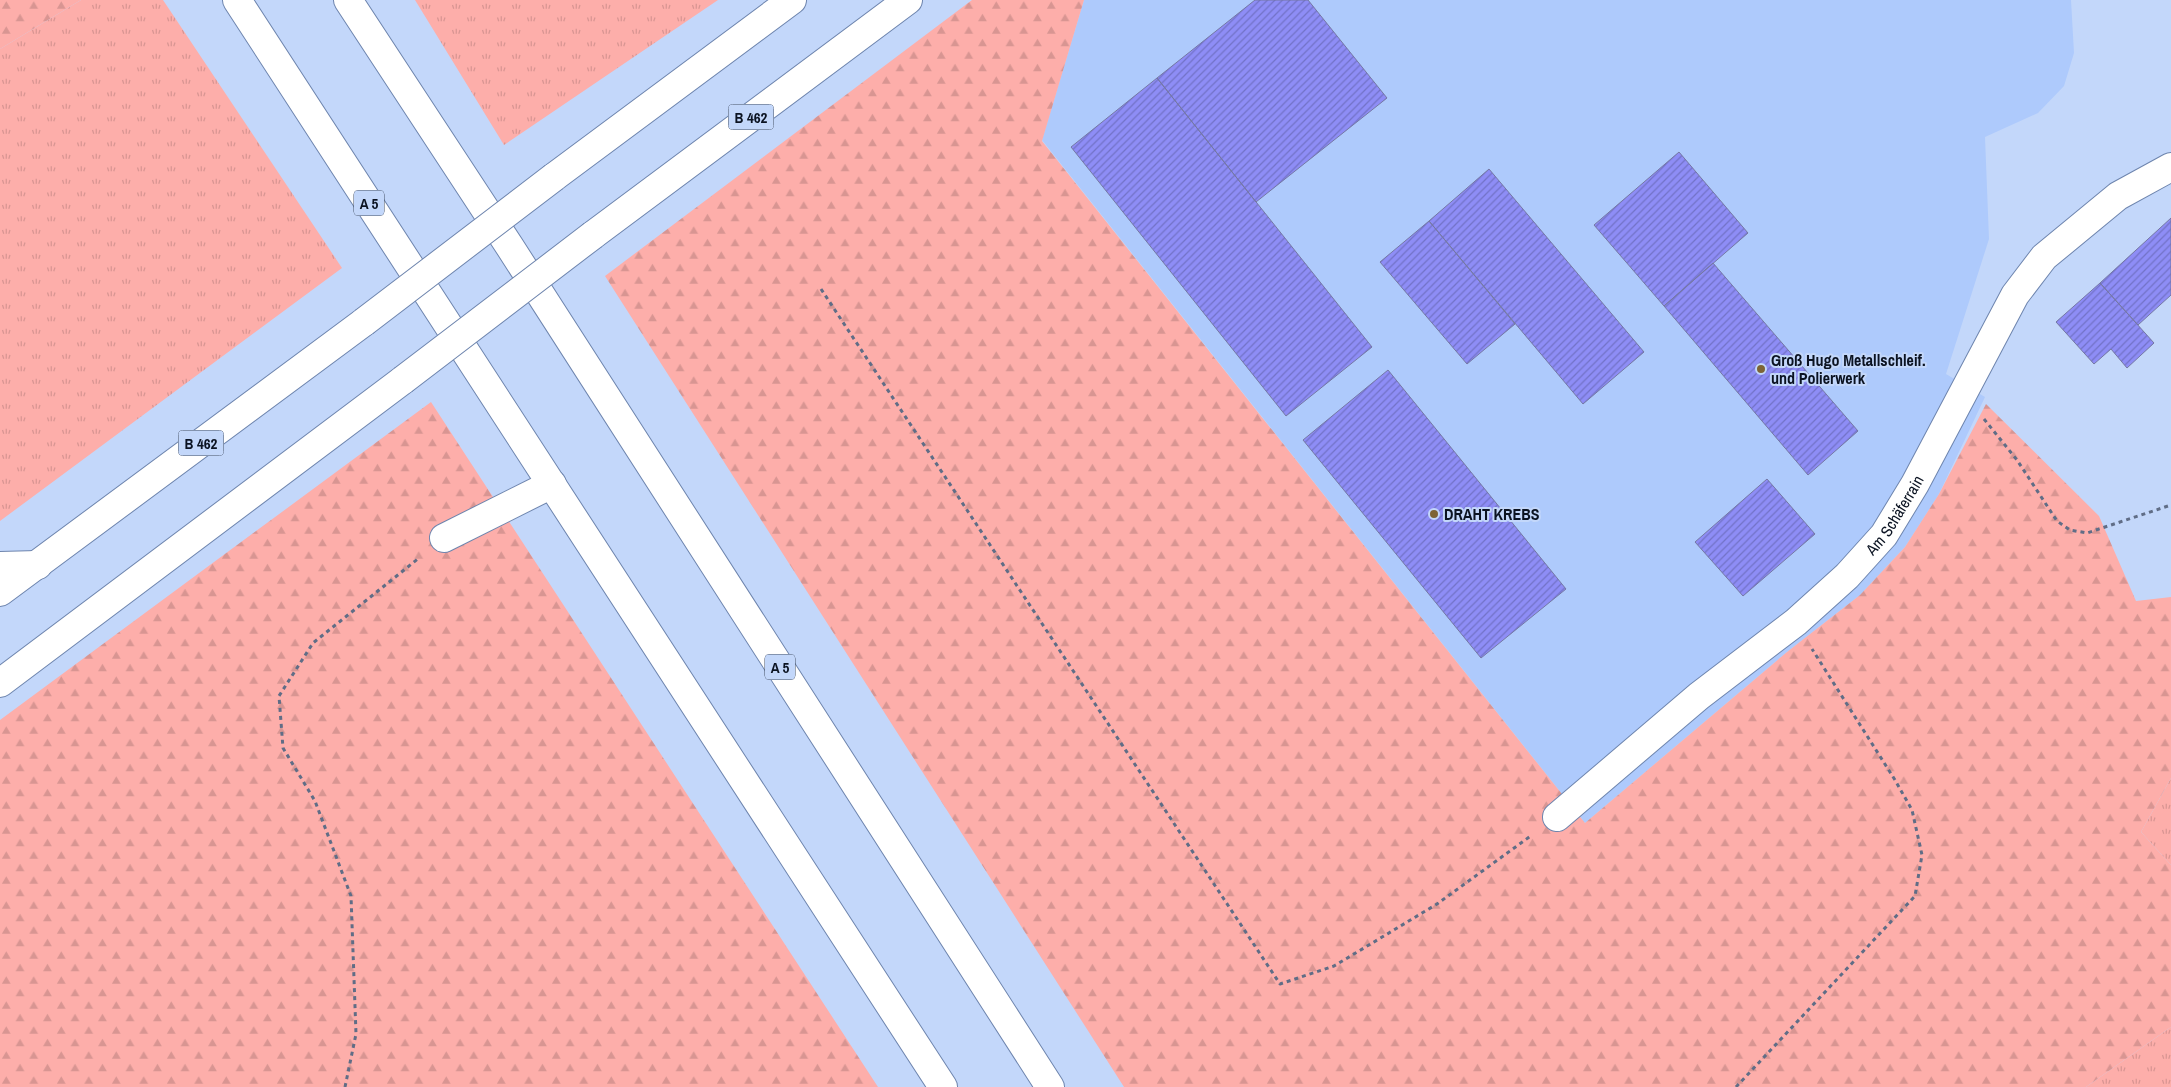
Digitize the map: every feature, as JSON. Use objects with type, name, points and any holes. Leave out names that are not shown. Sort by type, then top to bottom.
[{"type":"main road","name":"A 5","points":[[237,0],[943,1087]]},
{"type":"main road","name":"A 5","points":[[348,0],[521,264],[1050,1087]]},
{"type":"main road","name":"B 462","points":[[0,592],[364,322],[554,176],[792,0]]},
{"type":"main road","name":"B 462","points":[[0,683],[403,380],[593,234],[908,0]]},
{"type":"main road","name":"Am Schäferrain","points":[[1557,817],[1699,696],[1796,622],[1847,576],[1884,535],[1915,484],[1955,404],[2015,294],[2044,257],[2118,196],[2171,167]]},
{"type":"main road","points":[[444,538],[552,484]]},
{"type":"main road","points":[[0,566],[38,565]]},
{"type":"path","points":[[820,289],[1280,984],[1334,966],[1437,904],[1557,817]]},
{"type":"path","points":[[1955,404],[1989,423],[2017,460],[2057,521],[2070,530],[2088,533],[2171,504]]},
{"type":"path","points":[[345,1087],[356,1034],[351,896],[315,801],[283,748],[279,696],[313,643],[444,538]]},
{"type":"path","points":[[1736,1087],[1915,896],[1922,855],[1912,810],[1796,622]]},
{"type":"shaded area","points":[[1084,0],[2071,0],[2074,53],[2064,86],[2038,113],[1985,137],[1989,239],[1946,374],[1985,397],[1939,494],[1905,547],[1860,595],[1787,652],[1585,823],[1042,140]]},
{"type":"green space","points":[[0,0],[81,0],[0,49]]},
{"type":"green space","points":[[81,0],[163,0],[342,268],[0,521],[0,49]]},
{"type":"green space","points":[[415,0],[718,0],[504,145]]},
{"type":"green space","points":[[972,0],[1084,0],[1042,141],[1585,823],[1787,652],[1860,595],[1905,547],[1939,494],[1986,404],[2099,516],[2136,601],[2171,597],[2171,778],[2141,832],[2171,865],[2171,1027],[2086,1087],[1124,1087],[605,276]]},
{"type":"green space","points":[[431,402],[878,1087],[0,1087],[0,720]]},
{"type":"green space","points":[[2171,778],[2171,865],[2141,832]]},
{"type":"green space","points":[[2171,1027],[2171,1087],[2086,1087]]},
{"type":"building","points":[[1255,0],[1308,0],[1387,98],[1256,202],[1157,78]]},
{"type":"building","points":[[1157,78],[1372,347],[1286,416],[1071,147]]},
{"type":"building","points":[[1679,152],[1748,233],[1664,306],[1594,225]]},
{"type":"building","points":[[1489,169],[1644,352],[1583,404],[1429,221]]},
{"type":"building","points":[[2171,218],[2171,295],[2138,325],[2100,283]]},
{"type":"building","points":[[1429,221],[1515,324],[1467,364],[1380,262]]},
{"type":"building","name":"Groß Hugo Metallschleif. und Polierwerk","points":[[1713,263],[1858,431],[1808,475],[1664,306]]},
{"type":"building","points":[[2100,283],[2154,343],[2127,368],[2111,349],[2094,364],[2056,322]]},
{"type":"building","name":"DRAHT KREBS","points":[[1388,370],[1566,589],[1481,658],[1303,440]]},
{"type":"building","points":[[1767,479],[1815,534],[1743,596],[1695,542]]},
{"type":"place","name":"Groß Hugo Metallschleif. und Polierwerk","points":[[1761,369]]},
{"type":"place","name":"DRAHT KREBS","points":[[1434,514]]}]
